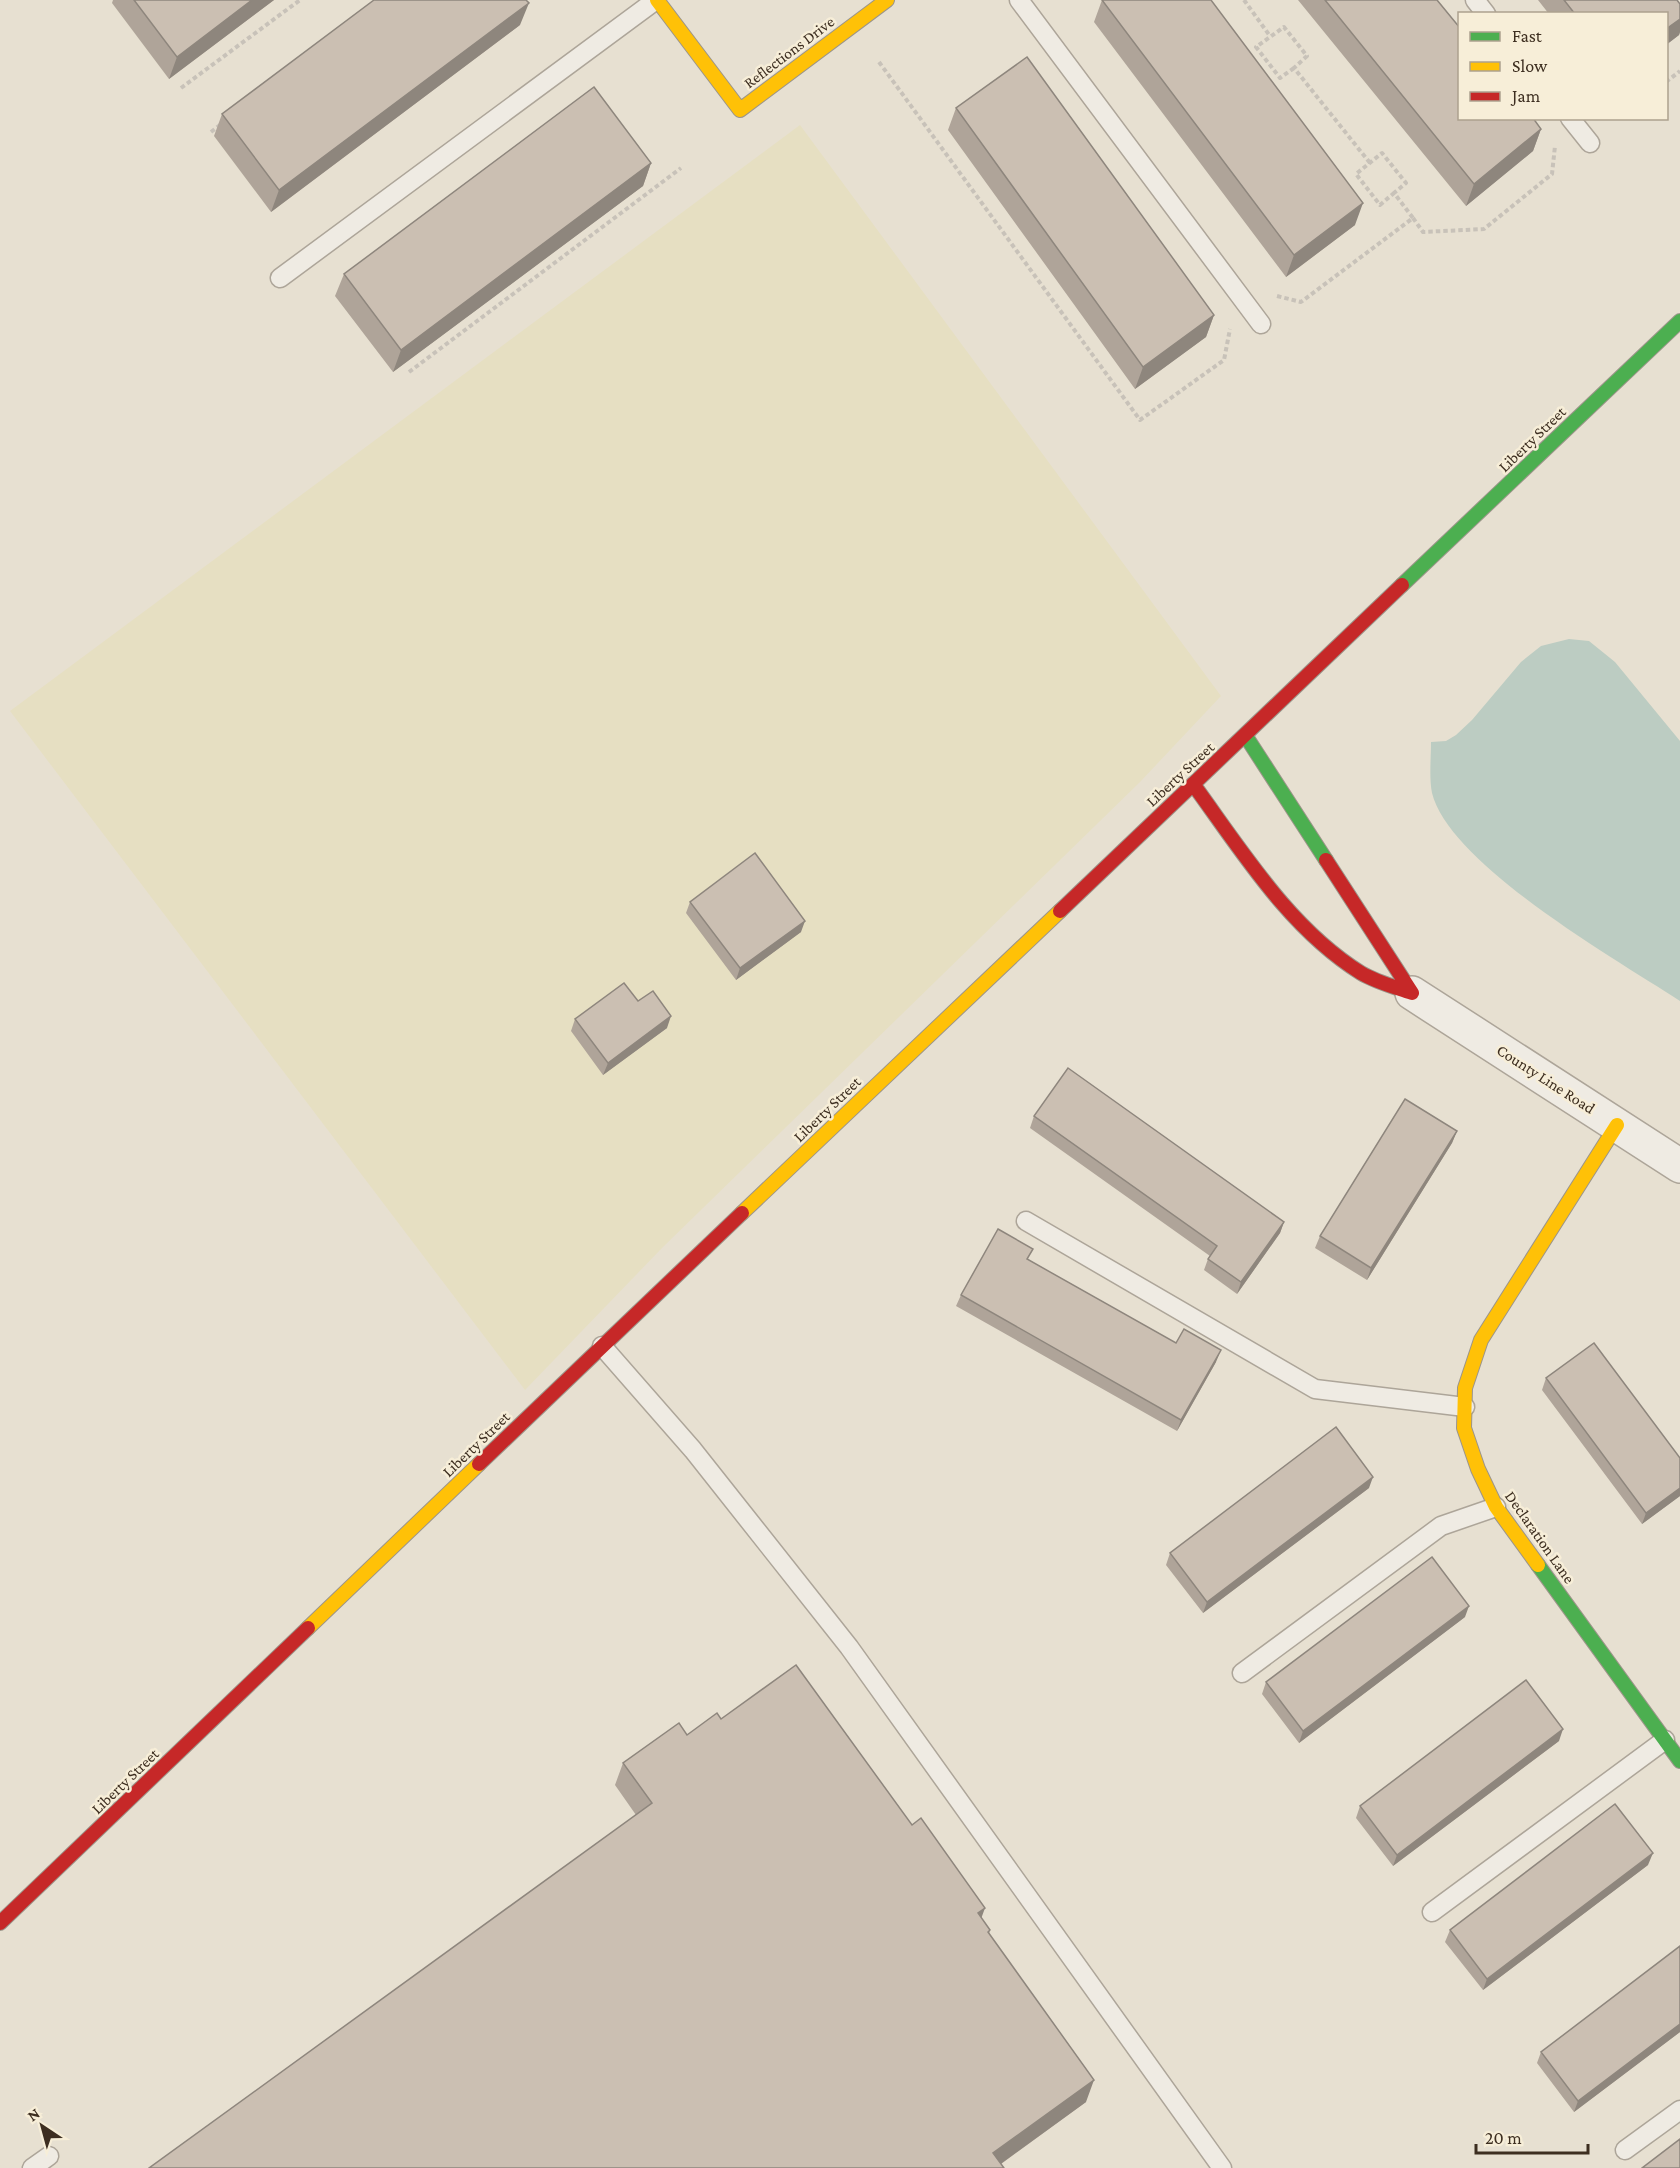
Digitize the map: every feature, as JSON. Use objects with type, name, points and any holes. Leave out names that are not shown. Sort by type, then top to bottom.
[{"type":"street","name":"Reflections Drive","points":[[657,0],[740,110],[887,0]]},
{"type":"street","name":"Liberty Street","points":[[0,1923],[1680,321]]},
{"type":"street","name":"County Line Road","points":[[1245,735],[1412,993]]},
{"type":"street","name":"County Line Road","points":[[1193,784],[1257,870],[1305,927],[1333,953],[1362,974],[1412,993],[1680,1166]]},
{"type":"street","name":"Declaration Lane","points":[[1617,1125],[1481,1340],[1465,1388],[1464,1428],[1478,1469],[1496,1507],[1680,1761]]},
{"type":"lane","points":[[280,278],[657,0]]},
{"type":"lane","points":[[1019,0],[1262,324]]},
{"type":"lane","points":[[1475,0],[1484,12]]},
{"type":"lane","points":[[1572,120],[1590,143]]},
{"type":"lane","points":[[1026,1221],[1316,1389],[1465,1407]]},
{"type":"lane","points":[[602,1347],[693,1450],[849,1647],[1222,2168]]},
{"type":"lane","points":[[1242,1673],[1441,1526],[1496,1507]]},
{"type":"lane","points":[[1432,1912],[1665,1740]]},
{"type":"lane","points":[[1625,2150],[1680,2110]]},
{"type":"lane","points":[[32,2168],[49,2156]]},
{"type":"path","points":[[181,88],[300,0]]},
{"type":"path","points":[[1244,0],[1270,36]]},
{"type":"path","points":[[1284,27],[1307,56],[1294,68],[1280,78],[1256,47],[1284,27]]},
{"type":"path","points":[[879,62],[1140,420],[1224,360],[1232,317],[1262,292],[1301,302],[1413,218]]},
{"type":"path","points":[[1294,68],[1370,163]]},
{"type":"path","points":[[1668,80],[1680,71]]},
{"type":"path","points":[[211,132],[230,118]]},
{"type":"path","points":[[1394,193],[1423,232],[1484,229],[1552,174],[1555,141]]},
{"type":"path","points":[[1382,153],[1406,183],[1394,193],[1380,205],[1356,174],[1382,153]]},
{"type":"path","points":[[409,372],[681,168]]},
{"type":"shaded area","points":[[800,125],[1221,696],[1140,782],[662,1248],[525,1390],[10,711]]},
{"type":"shaded area","points":[[1569,639],[1589,641],[1615,662],[1680,741],[1680,1001],[1539,909],[1502,880],[1469,850],[1445,821],[1432,793],[1431,742],[1446,741],[1456,735],[1472,720],[1521,662],[1541,646]]},
{"type":"building","points":[[134,0],[252,0],[177,57]]},
{"type":"building","points":[[374,0],[526,0],[529,3],[279,190],[222,114]]},
{"type":"building","points":[[1102,0],[1211,0],[1363,203],[1294,255]]},
{"type":"building","points":[[1325,0],[1437,0],[1458,26],[1458,120],[1534,120],[1541,129],[1474,184]]},
{"type":"building","points":[[1564,0],[1677,0],[1680,4],[1680,19],[1668,28],[1668,12],[1573,12]]},
{"type":"building","points":[[1027,57],[1214,315],[1143,367],[956,108]]},
{"type":"building","points":[[594,87],[651,163],[401,350],[344,274]]},
{"type":"building","points":[[755,853],[805,921],[740,968],[690,902]]},
{"type":"building","points":[[624,983],[638,1001],[653,991],[671,1016],[608,1063],[575,1019]]},
{"type":"building","points":[[1068,1068],[1284,1222],[1241,1282],[1208,1259],[1217,1246],[1034,1116]]},
{"type":"building","points":[[1405,1099],[1457,1131],[1371,1268],[1320,1236]]},
{"type":"building","points":[[998,1229],[1033,1249],[1027,1259],[1176,1343],[1184,1329],[1221,1350],[1181,1420],[961,1295]]},
{"type":"building","points":[[1594,1343],[1680,1458],[1680,1488],[1646,1513],[1546,1378]]},
{"type":"building","points":[[1336,1427],[1373,1477],[1207,1602],[1170,1553]]},
{"type":"building","points":[[1432,1557],[1469,1606],[1303,1731],[1266,1682]]},
{"type":"building","points":[[796,1665],[912,1825],[921,1818],[985,1908],[978,1913],[990,1930],[988,1932],[1094,2080],[993,2153],[1004,2168],[149,2168],[652,1803],[623,1763],[679,1723],[687,1735],[717,1713],[721,1719]]},
{"type":"building","points":[[1526,1680],[1563,1729],[1397,1855],[1360,1806]]},
{"type":"building","points":[[1615,1804],[1653,1853],[1487,1979],[1450,1930]]},
{"type":"building","points":[[1680,1946],[1680,2024],[1578,2101],[1541,2052]]},
{"type":"building","points":[[1680,2139],[1680,2168],[1642,2168]]},
{"type":"traffic: fast","points":[[1402,585],[1680,321]]},
{"type":"traffic: fast","points":[[1245,735],[1326,860]]},
{"type":"traffic: fast","points":[[1538,1565],[1680,1761]]},
{"type":"traffic: slow","points":[[657,0],[740,110],[887,0]]},
{"type":"traffic: slow","points":[[742,1213],[1060,911]]},
{"type":"traffic: slow","points":[[1538,1565],[1496,1507],[1478,1469],[1464,1428],[1465,1388],[1481,1340],[1617,1125]]},
{"type":"traffic: slow","points":[[308,1628],[479,1464]]},
{"type":"traffic: jam","points":[[1060,911],[1402,585]]},
{"type":"traffic: jam","points":[[1193,784],[1268,887],[1311,934],[1361,973],[1379,982],[1412,993],[1326,860]]},
{"type":"traffic: jam","points":[[479,1464],[742,1213]]},
{"type":"traffic: jam","points":[[0,1923],[308,1628]]}]
